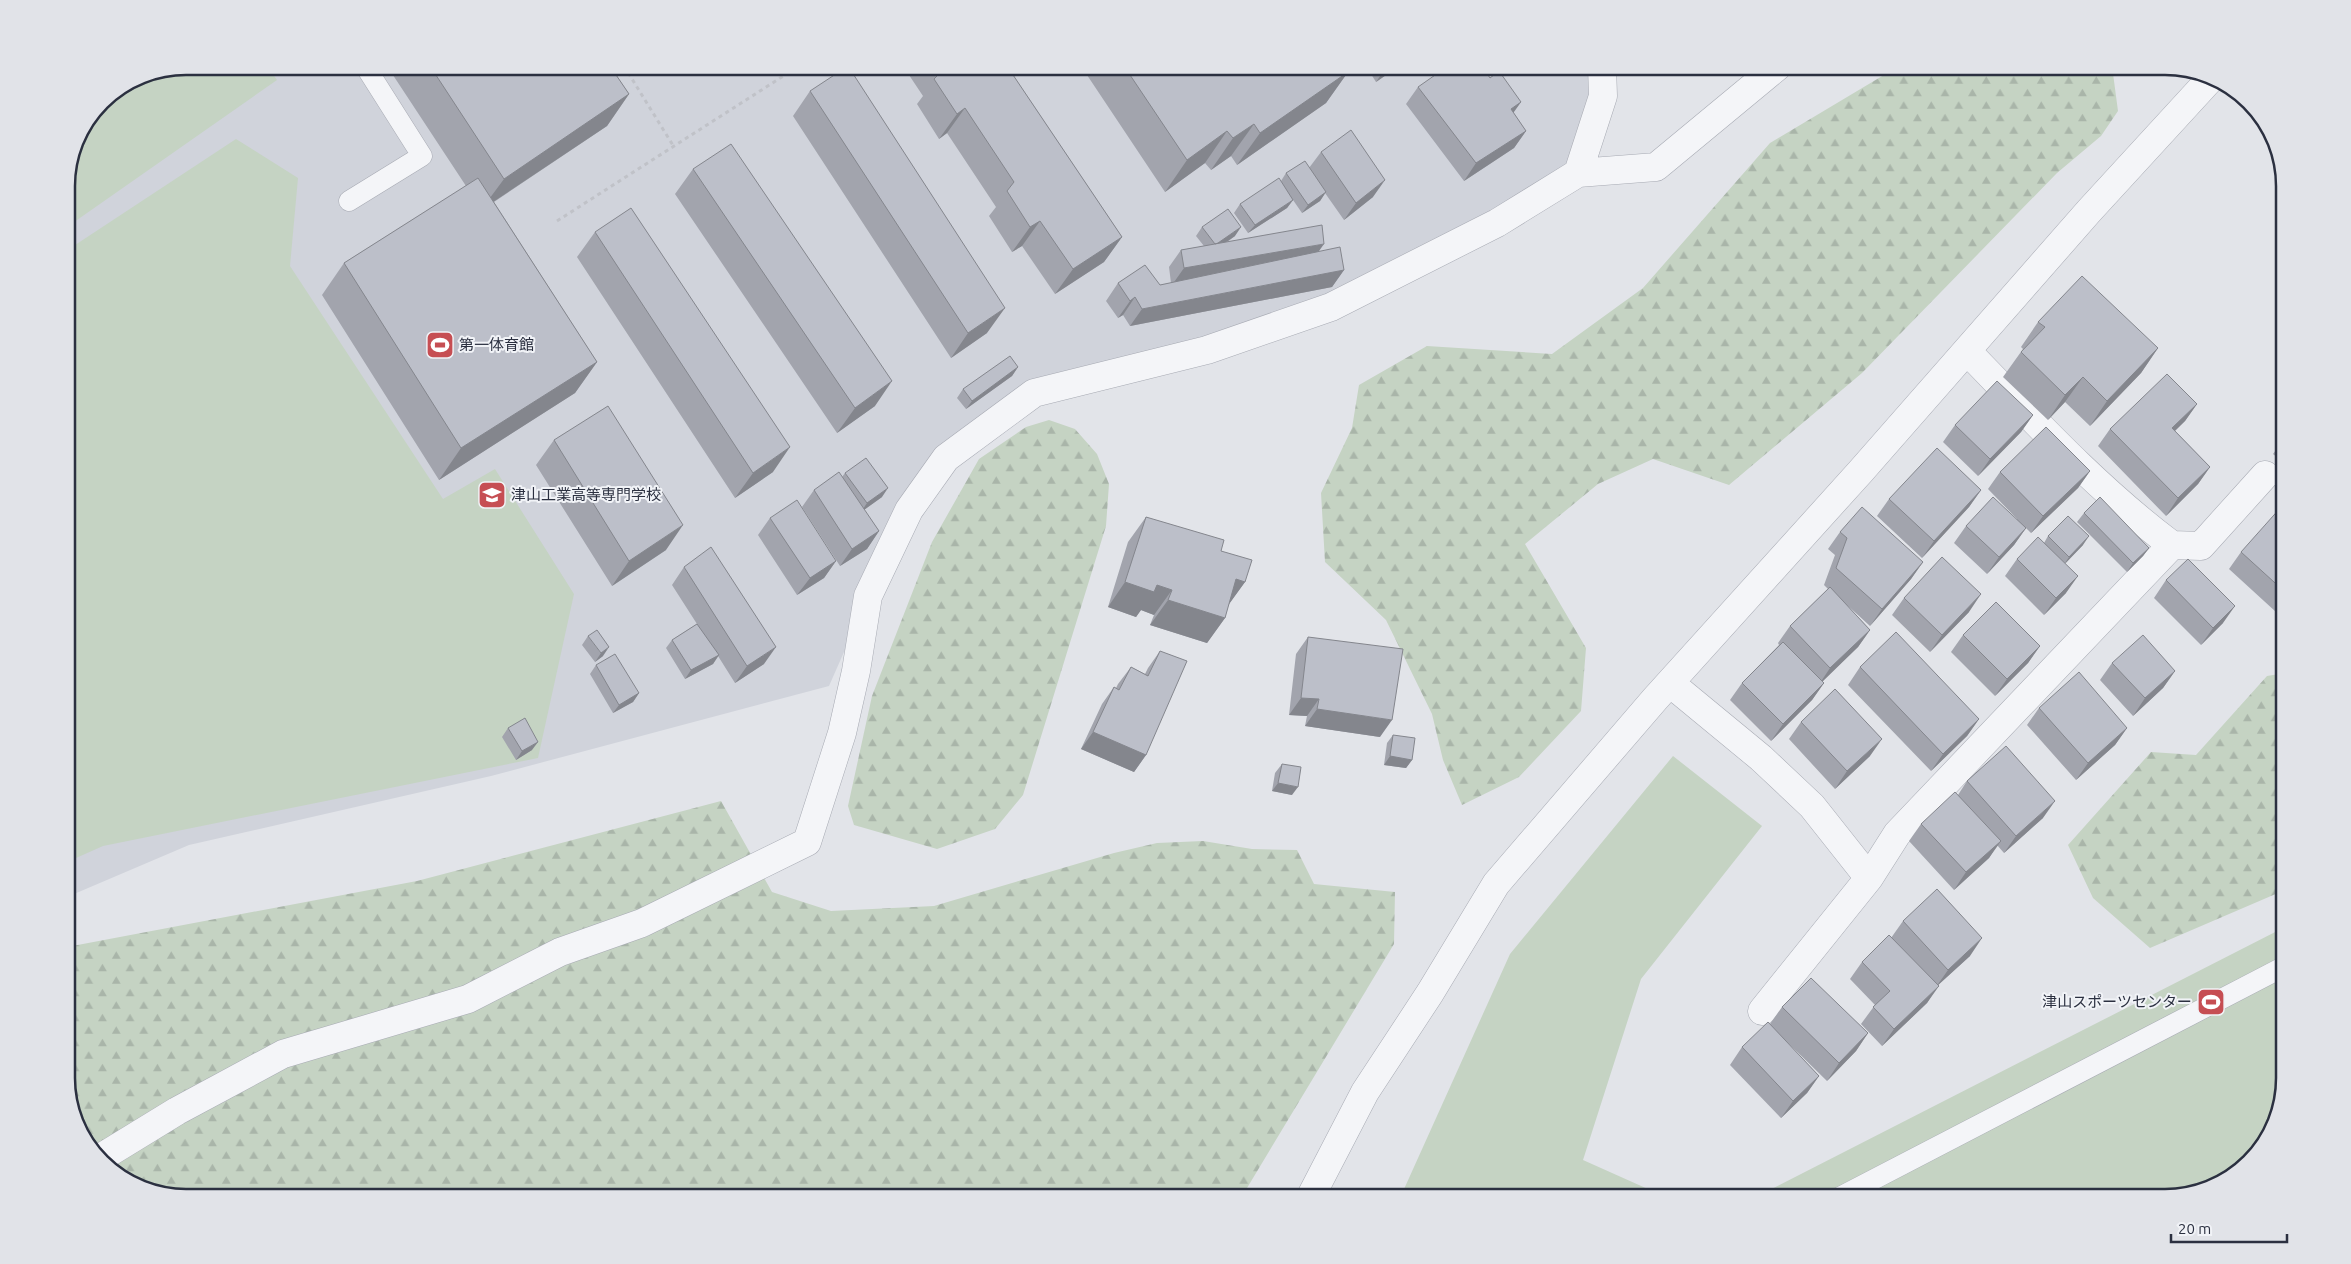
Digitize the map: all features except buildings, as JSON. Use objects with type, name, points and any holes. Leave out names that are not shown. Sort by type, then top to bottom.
[{"type":"street","points":[[1578,173],[1604,96],[1603,75]]},
{"type":"street","points":[[107,1155],[177,1112],[283,1054],[468,999],[560,952],[642,923],[807,842],[842,734],[856,671],[868,596],[909,510],[946,458],[1034,393],[1208,350],[1331,307],[1497,223],[1578,173],[1656,167],[1767,75]]},
{"type":"street","points":[[1315,1189],[1365,1092],[1430,993],[1496,884],[1670,683],[1967,351],[2088,212],[2206,83]]},
{"type":"street","points":[[1967,351],[2075,461],[2152,530],[2172,545],[2201,546],[2265,475]]},
{"type":"street","points":[[1762,1011],[1870,878],[1897,834],[2172,545]]},
{"type":"street","points":[[1670,683],[1761,758],[1812,806],[1870,878]]},
{"type":"lane","points":[[349,201],[422,156],[371,75]]},
{"type":"lane","points":[[1855,1189],[2276,971]]},
{"type":"path","points":[[630,75],[674,146]]},
{"type":"path","points":[[556,221],[785,75]]},
{"type":"shaded area","name":"津山工業高等専門学校","points":[[186,75],[1604,75],[1578,173],[1277,333],[981,419],[888,552],[829,686],[491,776],[189,845],[75,894],[75,179],[86,137],[103,113],[131,90],[144,83],[165,77]]},
{"type":"green space","points":[[273,75],[277,80],[75,221],[75,179],[83,144],[103,113],[125,94],[144,83],[172,76]]},
{"type":"green space","points":[[1884,75],[2113,75],[2118,111],[2101,136],[2057,173],[1862,373],[1729,485],[1653,459],[1598,484],[1525,544],[1586,648],[1581,711],[1519,777],[1462,805],[1443,760],[1432,714],[1386,620],[1325,562],[1321,493],[1352,428],[1359,385],[1427,346],[1552,354],[1643,288],[1770,143]]},
{"type":"green space","points":[[236,139],[298,178],[290,266],[443,499],[495,469],[574,594],[538,758],[103,846],[75,858],[75,245]]},
{"type":"green space","points":[[1049,420],[1075,429],[1097,454],[1109,484],[1106,526],[1023,795],[995,829],[937,849],[854,825],[848,806],[872,696],[932,542],[979,459],[1026,427]]},
{"type":"green space","points":[[2276,674],[2276,894],[2150,948],[2093,898],[2068,845],[2151,752],[2196,755],[2267,676]]},
{"type":"green space","points":[[1673,756],[1762,826],[1641,979],[1583,1160],[1648,1189],[1404,1189],[1510,954]]},
{"type":"green space","points":[[721,801],[772,892],[831,911],[934,906],[1114,853],[1157,843],[1203,841],[1252,849],[1297,850],[1314,884],[1395,892],[1394,944],[1246,1189],[186,1189],[158,1185],[137,1178],[113,1161],[103,1151],[86,1127],[77,1099],[75,1085],[75,945],[417,881]]},
{"type":"green space","name":"津山スポーツセンター","points":[[2276,932],[2276,1078],[2274,1099],[2265,1127],[2248,1151],[2226,1170],[2207,1181],[2179,1188],[2165,1189],[1772,1189]]},
{"type":"place","name":"第一体育館","points":[[440,345]]},
{"type":"place","name":"津山工業高等専門学校","points":[[492,495]]},
{"type":"place","name":"津山スポーツセンター","points":[[2211,1002]]}]
